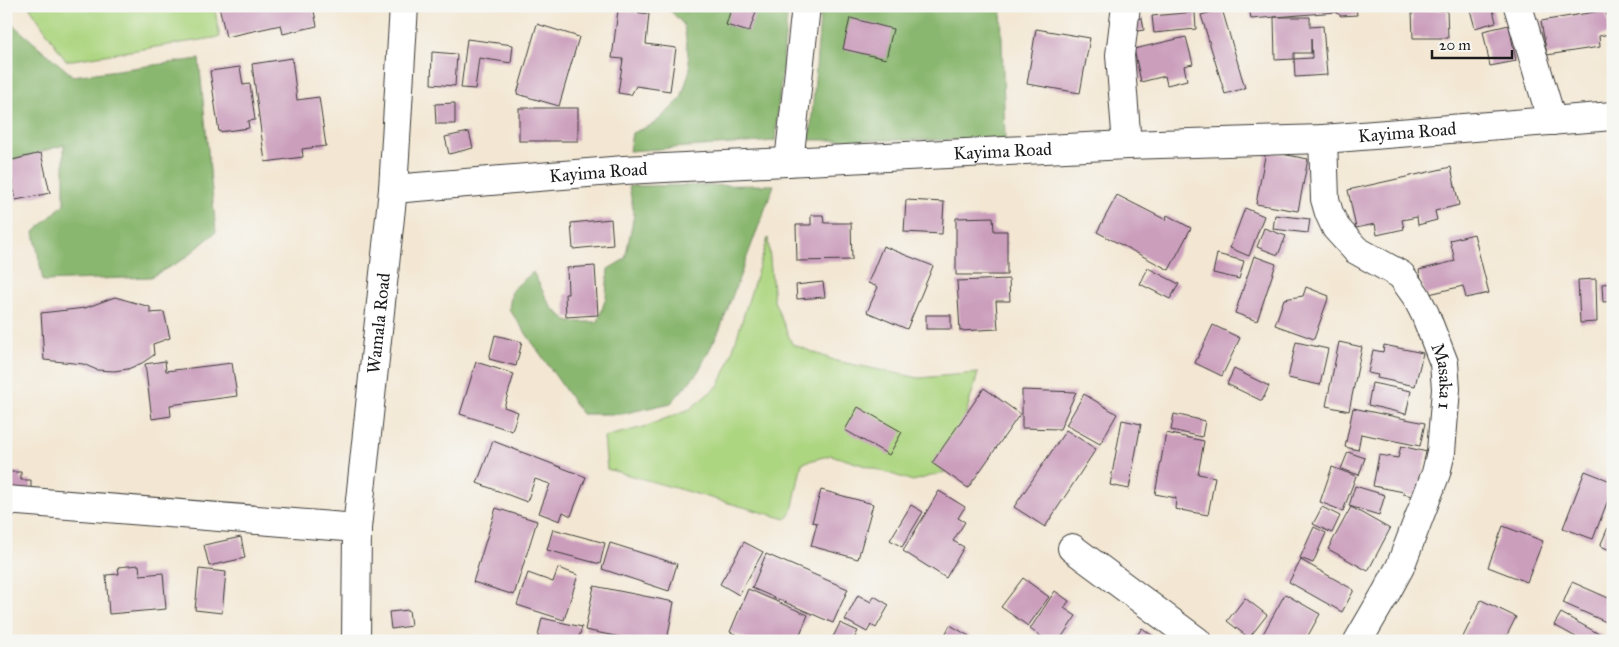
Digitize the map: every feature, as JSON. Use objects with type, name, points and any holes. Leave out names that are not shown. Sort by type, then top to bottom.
[{"type":"street","name":"Wamala Road","points":[[356,641],[358,528],[393,189],[404,6]]},
{"type":"street","points":[[789,162],[806,6]]},
{"type":"street","points":[[1126,6],[1120,55],[1127,145]]},
{"type":"street","points":[[1518,6],[1552,121]]},
{"type":"street","name":"Kayima Road","points":[[393,189],[624,170],[1127,145],[1323,139],[1613,116]]},
{"type":"street","name":"Masaka 1","points":[[1323,139],[1325,199],[1329,214],[1336,228],[1356,250],[1401,275],[1416,296],[1444,363],[1446,389],[1441,452],[1436,473],[1400,567],[1358,641]]},
{"type":"street","points":[[6,500],[358,528]]},
{"type":"street","points":[[1072,548],[1197,641]]},
{"type":"green space","points":[[29,6],[214,6],[220,37],[66,61]]},
{"type":"green space","points":[[666,6],[788,6],[775,141],[629,151],[632,133],[654,124],[681,99],[690,69],[684,25]]},
{"type":"green space","points":[[821,6],[1001,6],[1005,140],[810,140]]},
{"type":"green space","points":[[6,19],[73,76],[199,59],[216,232],[184,259],[151,277],[43,281],[34,232],[64,204],[64,145],[8,161],[6,159]]},
{"type":"green space","points":[[774,185],[720,329],[698,372],[671,403],[622,414],[582,414],[509,309],[512,290],[533,272],[551,307],[569,322],[598,322],[606,297],[608,269],[625,259],[634,215],[629,186]]},
{"type":"green space","points":[[768,238],[774,301],[792,344],[836,361],[919,378],[978,373],[949,471],[913,481],[831,455],[802,463],[792,511],[786,519],[607,469],[604,437],[644,427],[690,409],[719,385],[729,362]]},
{"type":"building","points":[[219,6],[313,6],[317,26],[283,34],[281,25],[226,37]]},
{"type":"building","points":[[732,6],[756,12],[749,32],[726,25]]},
{"type":"building","points":[[1249,6],[1356,6],[1357,15],[1341,16],[1336,12],[1251,19]]},
{"type":"building","points":[[1469,6],[1492,6],[1496,22],[1475,28]]},
{"type":"building","points":[[1222,9],[1245,88],[1225,94],[1201,15]]},
{"type":"building","points":[[618,10],[649,14],[646,44],[676,48],[670,91],[636,86],[631,95],[618,93],[623,59],[612,58]]},
{"type":"building","points":[[1447,10],[1448,38],[1413,38],[1412,11]]},
{"type":"building","points":[[1606,10],[1610,34],[1599,36],[1600,47],[1547,55],[1541,21]]},
{"type":"building","points":[[1195,12],[1196,29],[1154,33],[1152,16]]},
{"type":"building","points":[[1274,17],[1310,17],[1310,27],[1323,26],[1327,75],[1295,77],[1294,59],[1275,60]],"holes":[[[1311,38],[1312,58],[1294,59],[1294,53],[1311,53]]]},
{"type":"building","points":[[850,18],[893,29],[886,59],[843,49]]},
{"type":"building","points":[[1142,18],[1144,30],[1131,32],[1130,20]]},
{"type":"building","points":[[537,24],[579,37],[559,106],[517,94]]},
{"type":"building","points":[[1509,25],[1516,61],[1490,66],[1483,31]]},
{"type":"building","points":[[1036,29],[1090,38],[1080,93],[1027,84]]},
{"type":"building","points":[[1186,37],[1193,64],[1184,66],[1187,80],[1167,85],[1165,76],[1141,82],[1134,49]]},
{"type":"building","points":[[467,39],[513,45],[511,63],[479,58],[475,89],[461,88]]},
{"type":"building","points":[[432,52],[457,54],[455,86],[431,84]]},
{"type":"building","points":[[292,58],[297,100],[319,97],[326,146],[302,149],[303,157],[265,162],[252,64]]},
{"type":"building","points":[[240,67],[243,85],[250,84],[255,120],[248,121],[249,128],[219,132],[210,71]]},
{"type":"building","points":[[455,103],[455,124],[436,124],[435,104]]},
{"type":"building","points":[[519,108],[578,108],[578,141],[519,141]]},
{"type":"building","points":[[469,132],[473,148],[449,154],[445,137]]},
{"type":"building","points":[[1266,151],[1308,159],[1298,211],[1256,204]]},
{"type":"building","points":[[41,153],[50,193],[16,200],[8,161]]},
{"type":"building","points":[[1451,167],[1459,205],[1435,211],[1437,220],[1418,225],[1417,217],[1402,220],[1404,229],[1377,235],[1375,224],[1356,228],[1348,190]]},
{"type":"building","points":[[1117,195],[1166,220],[1167,215],[1191,228],[1169,270],[1097,232]]},
{"type":"building","points":[[906,200],[944,202],[942,234],[904,232]]},
{"type":"building","points":[[1245,208],[1264,216],[1249,256],[1230,248]]},
{"type":"building","points":[[811,215],[823,215],[824,223],[851,223],[852,260],[797,261],[796,225],[811,225]]},
{"type":"building","points":[[1275,215],[1310,219],[1308,233],[1273,229]]},
{"type":"building","points":[[993,217],[994,231],[1007,231],[1007,275],[956,275],[956,218]]},
{"type":"building","points":[[611,219],[613,245],[573,249],[571,223]]},
{"type":"building","points":[[1264,228],[1286,236],[1278,255],[1257,247]]},
{"type":"building","points":[[1474,234],[1489,293],[1466,298],[1463,286],[1425,295],[1419,270],[1455,261],[1450,240]]},
{"type":"building","points":[[883,246],[933,266],[907,329],[867,312],[878,287],[868,283]]},
{"type":"building","points":[[1217,254],[1244,261],[1239,279],[1213,273]]},
{"type":"building","points":[[1254,256],[1276,264],[1257,321],[1235,313]]},
{"type":"building","points":[[595,266],[598,315],[566,317],[565,294],[568,294],[567,268]]},
{"type":"building","points":[[1148,268],[1179,284],[1170,299],[1140,284]]},
{"type":"building","points":[[1009,279],[1010,301],[996,301],[998,329],[960,331],[957,281]]},
{"type":"building","points":[[1596,279],[1597,322],[1580,323],[1578,280]]},
{"type":"building","points":[[823,282],[825,297],[797,299],[796,285]]},
{"type":"building","points":[[1613,283],[1613,301],[1603,302],[1602,284]]},
{"type":"building","points":[[1306,287],[1329,296],[1314,339],[1275,325],[1284,299],[1303,296]]},
{"type":"building","points":[[115,297],[150,307],[150,313],[164,312],[170,338],[153,344],[154,355],[128,369],[114,371],[97,370],[83,364],[44,360],[41,313],[85,308]]},
{"type":"building","points":[[926,315],[951,315],[951,329],[926,329]]},
{"type":"building","points":[[1213,325],[1240,338],[1222,376],[1195,363]]},
{"type":"building","points":[[495,335],[522,342],[516,366],[489,359]]},
{"type":"building","points":[[1296,342],[1328,349],[1320,385],[1288,378]]},
{"type":"building","points":[[1339,342],[1362,347],[1349,411],[1326,406]]},
{"type":"building","points":[[1384,345],[1423,353],[1415,386],[1377,378],[1378,375],[1368,373],[1373,350],[1383,352]]},
{"type":"building","points":[[165,361],[166,371],[232,363],[237,396],[170,405],[171,416],[152,419],[145,364]]},
{"type":"building","points":[[476,362],[514,374],[504,407],[518,412],[512,431],[460,414]]},
{"type":"building","points":[[1234,369],[1269,386],[1262,401],[1227,384]]},
{"type":"building","points":[[1372,383],[1411,391],[1406,414],[1368,405]]},
{"type":"building","points":[[984,388],[1020,414],[968,488],[932,463]]},
{"type":"building","points":[[1022,390],[1076,392],[1060,429],[1022,428]]},
{"type":"building","points":[[1084,394],[1117,414],[1100,444],[1066,425]]},
{"type":"building","points":[[858,407],[902,432],[889,455],[845,430]]},
{"type":"building","points":[[1353,408],[1425,423],[1420,446],[1361,434],[1358,450],[1345,447]]},
{"type":"building","points":[[1174,414],[1205,421],[1202,437],[1171,430]]},
{"type":"building","points":[[1122,420],[1141,424],[1129,489],[1110,485]]},
{"type":"building","points":[[1066,430],[1096,449],[1045,527],[1014,507]]},
{"type":"building","points":[[1166,433],[1204,441],[1198,474],[1215,477],[1208,515],[1175,509],[1176,498],[1155,494]]},
{"type":"building","points":[[493,441],[586,477],[571,516],[563,512],[560,521],[539,513],[550,484],[535,479],[527,502],[477,483]]},
{"type":"building","points":[[1401,446],[1427,452],[1417,497],[1403,494],[1404,492],[1373,486],[1379,455],[1398,458]]},
{"type":"building","points":[[1348,452],[1365,458],[1359,475],[1341,469]]},
{"type":"building","points":[[1332,467],[1356,476],[1343,511],[1320,502]]},
{"type":"building","points":[[1585,471],[1613,482],[1613,487],[1593,539],[1563,528]]},
{"type":"building","points":[[6,472],[21,472],[21,480],[31,480],[31,497],[6,496]]},
{"type":"building","points":[[1355,486],[1385,495],[1379,515],[1349,506]]},
{"type":"building","points":[[821,490],[873,504],[858,559],[811,546],[817,523],[812,522]]},
{"type":"building","points":[[939,491],[965,507],[958,518],[965,522],[953,541],[964,547],[946,578],[903,551]]},
{"type":"building","points":[[911,505],[923,512],[902,547],[890,540]]},
{"type":"building","points":[[1322,507],[1340,516],[1332,533],[1313,524]]},
{"type":"building","points":[[1351,507],[1390,529],[1368,571],[1328,549]]},
{"type":"building","points":[[496,508],[537,521],[514,595],[473,582]]},
{"type":"building","points":[[1613,516],[1613,551],[1600,546]]},
{"type":"building","points":[[1503,526],[1543,541],[1527,582],[1488,567]]},
{"type":"building","points":[[1314,527],[1326,533],[1313,563],[1300,558]]},
{"type":"building","points":[[553,529],[605,543],[600,564],[547,550]]},
{"type":"building","points":[[241,537],[245,558],[209,566],[204,545]]},
{"type":"building","points":[[744,542],[763,552],[739,595],[720,584]]},
{"type":"building","points":[[610,543],[677,564],[669,591],[602,569]]},
{"type":"building","points":[[766,554],[848,589],[833,623],[752,588]]},
{"type":"building","points":[[1301,560],[1354,590],[1342,612],[1289,582]]},
{"type":"building","points":[[139,565],[140,575],[163,573],[166,609],[109,614],[106,575],[119,574],[118,567]]},
{"type":"building","points":[[558,568],[578,575],[564,620],[517,605],[528,573],[553,582]]},
{"type":"building","points":[[199,569],[226,572],[222,613],[195,610]]},
{"type":"building","points":[[1023,578],[1049,597],[1028,626],[1001,607]]},
{"type":"building","points":[[1572,582],[1613,600],[1613,625],[1563,603]]},
{"type":"building","points":[[594,586],[674,602],[667,641],[640,641],[585,630]]},
{"type":"building","points":[[748,589],[808,615],[797,641],[752,641],[730,632]]},
{"type":"building","points":[[1055,591],[1069,601],[1064,608],[1076,616],[1059,641],[1048,641],[1030,629]]},
{"type":"building","points":[[1285,594],[1320,614],[1305,641],[1259,641]]},
{"type":"building","points":[[858,595],[871,602],[874,596],[889,605],[876,628],[871,625],[867,632],[845,620]]},
{"type":"building","points":[[1245,598],[1267,615],[1249,638],[1227,621]]},
{"type":"building","points":[[1481,600],[1516,617],[1504,641],[1461,641]]},
{"type":"building","points":[[409,610],[411,626],[391,629],[389,612]]},
{"type":"building","points":[[1561,613],[1612,641],[1583,641],[1554,625]]},
{"type":"building","points":[[542,618],[582,627],[578,641],[537,641]]},
{"type":"building","points":[[840,623],[858,631],[853,641],[831,641]]},
{"type":"building","points":[[950,625],[969,636],[966,641],[942,641]]},
{"type":"building","points":[[1142,628],[1160,641],[1133,641]]}]
